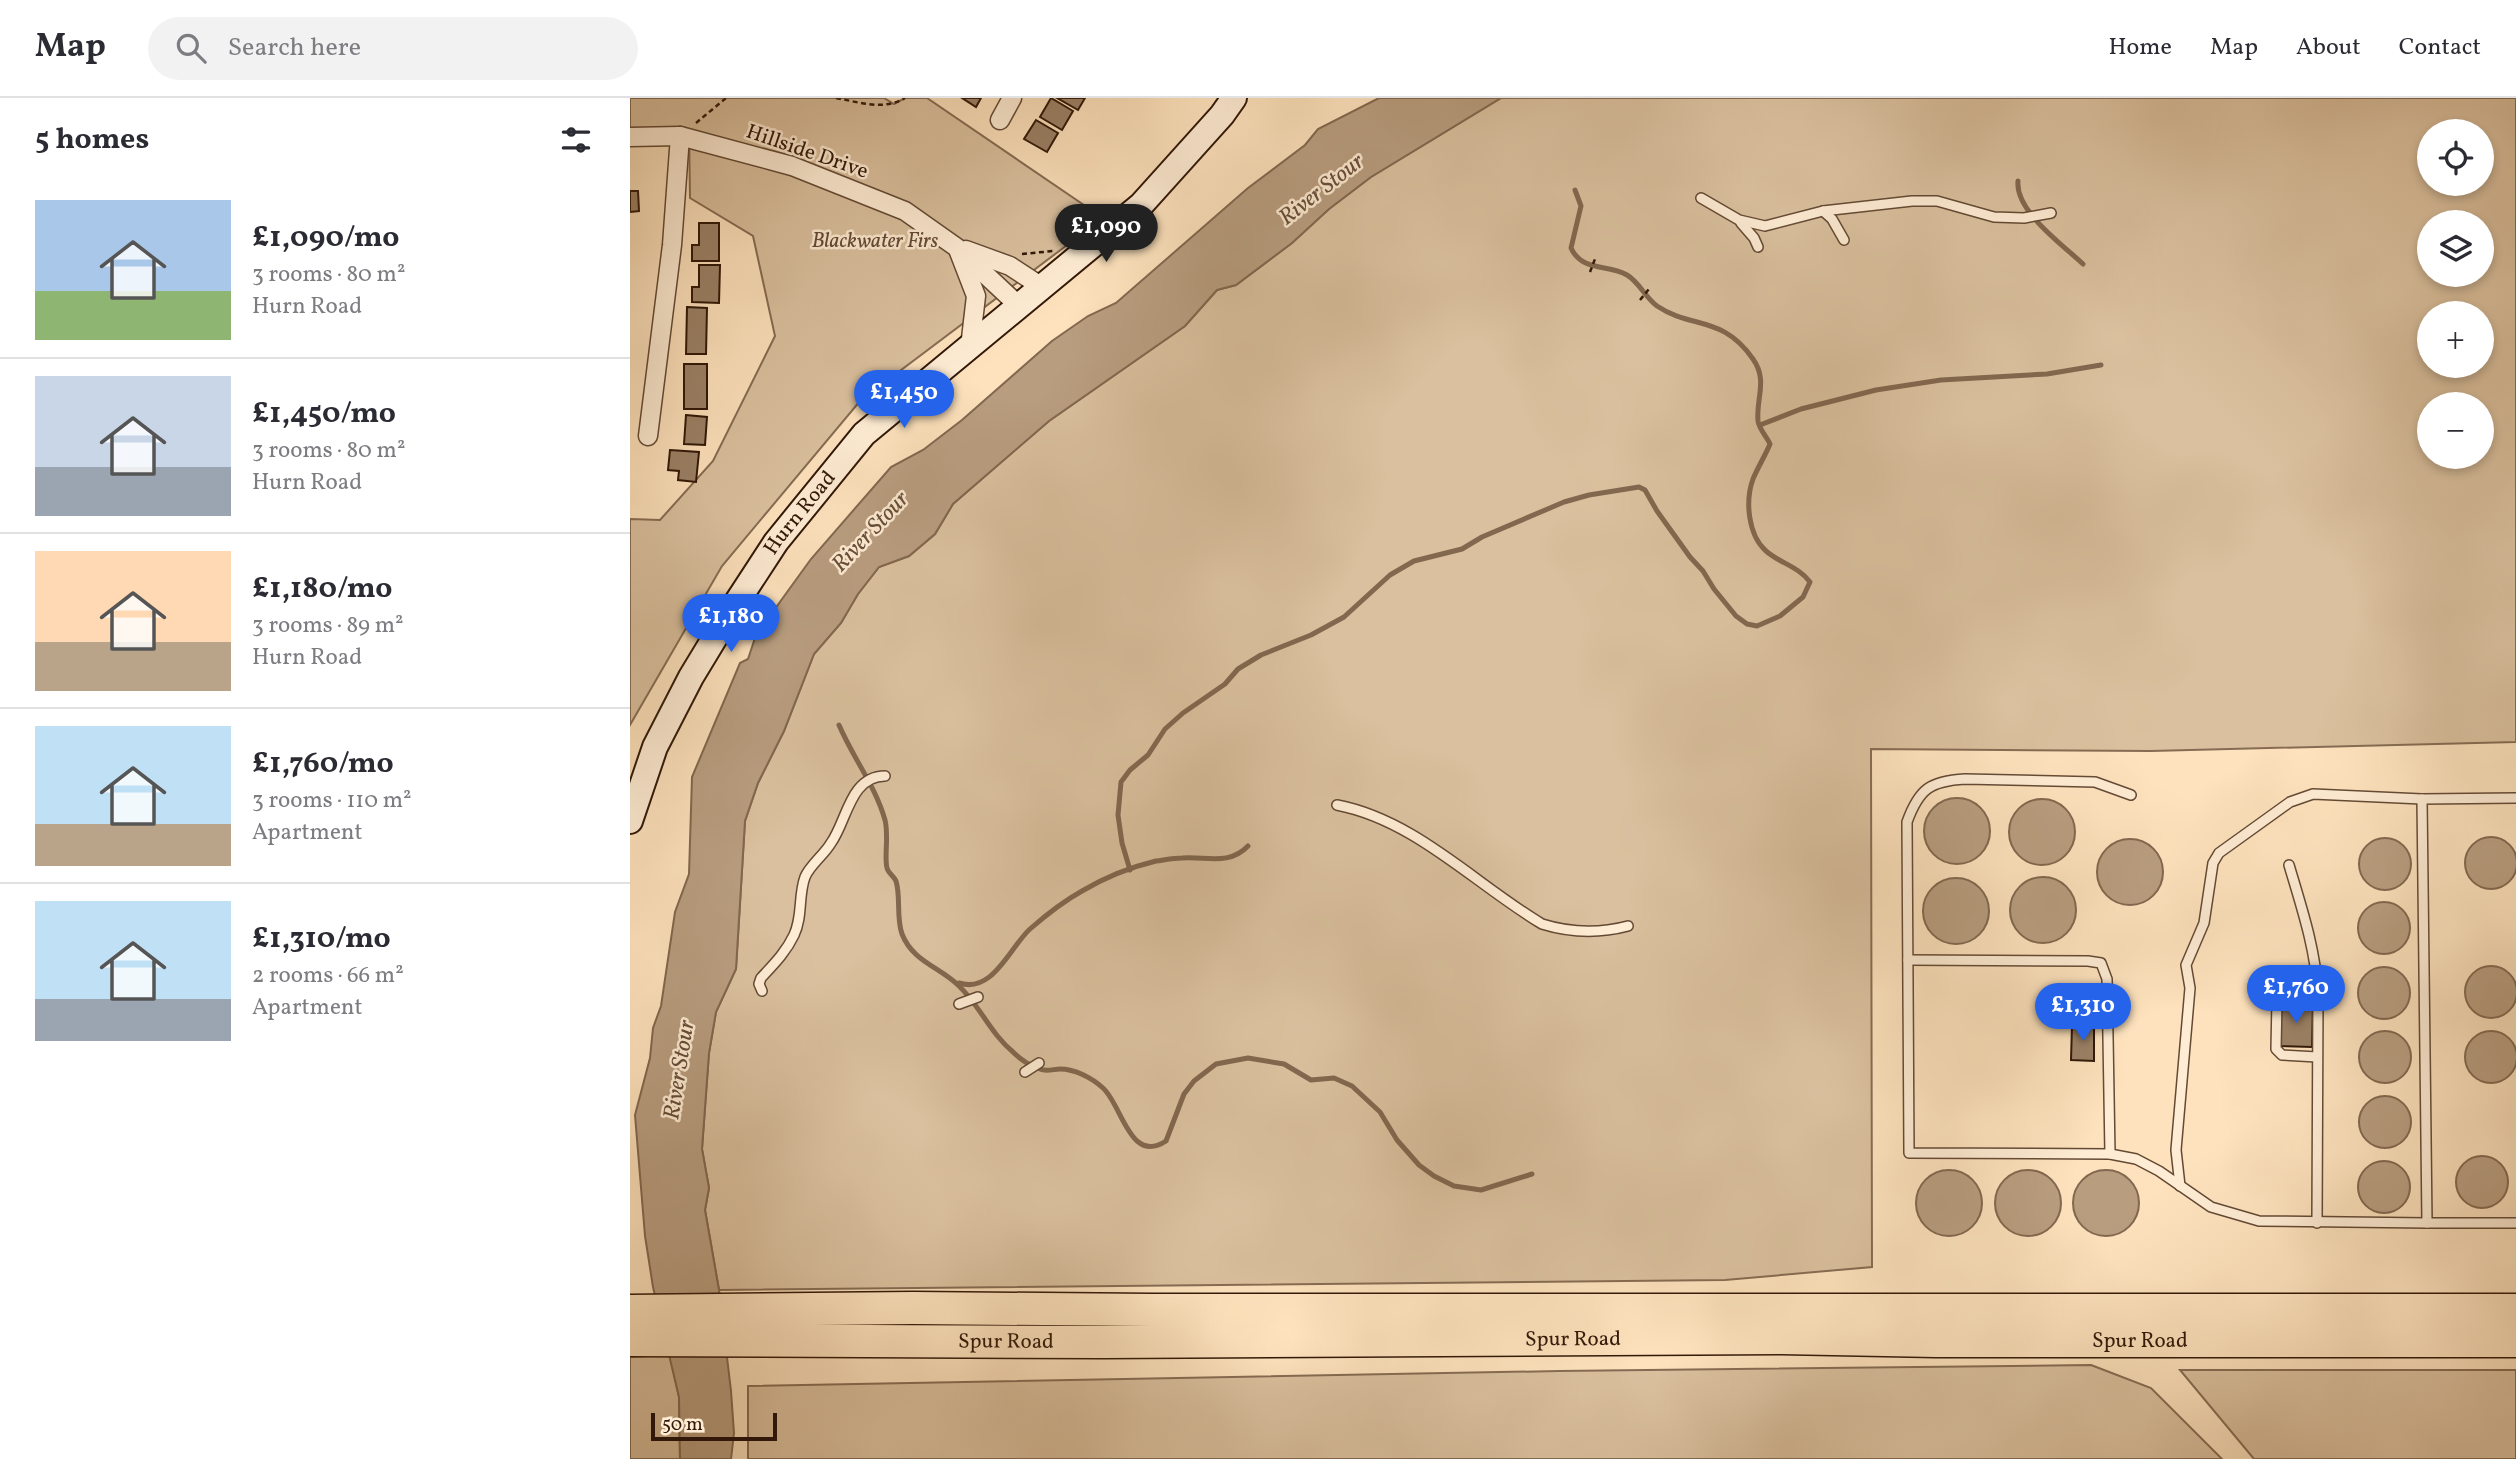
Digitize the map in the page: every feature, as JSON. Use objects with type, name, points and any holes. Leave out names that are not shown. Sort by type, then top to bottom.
[{"type":"highway","points":[[2395,1310],[2516,1301]]},
{"type":"highway","name":"Spur Road","points":[[630,1311],[2516,1310]]},
{"type":"highway","name":"Spur Road","points":[[630,1339],[1615,1341],[1781,1338],[1936,1341],[2516,1341]]},
{"type":"main road","name":"Hurn Road","points":[[630,821],[655,747],[731,611],[776,542],[864,434],[1141,205],[1234,98]]},
{"type":"street","points":[[1000,120],[1012,98]]},
{"type":"street","points":[[648,436],[672,246],[680,135]]},
{"type":"street","name":"Hillside Drive","points":[[630,137],[680,135],[792,166],[905,211],[957,247],[1018,305]]},
{"type":"street","points":[[957,247],[976,296],[970,347]]},
{"type":"street","name":"Hillside Drive","points":[[957,247],[1010,267],[1042,287]]},
{"type":"lane","points":[[1702,198],[1739,220],[1758,247]]},
{"type":"lane","points":[[1739,220],[1765,226],[1823,211],[1912,201],[1937,201],[1994,217],[2024,218],[2047,213]]},
{"type":"lane","points":[[1823,211],[1832,219],[1843,240]]},
{"type":"lane","points":[[762,991],[759,984],[761,978],[788,948],[796,932],[805,877],[834,840],[851,799],[870,780],[885,776]]},
{"type":"lane","points":[[2131,795],[2095,782],[1965,779],[1944,780],[1929,788],[1915,801],[1907,822],[1909,1153],[2110,1154],[2136,1159],[2211,1206],[2259,1221],[2516,1223]]},
{"type":"lane","points":[[2180,1186],[2176,1150],[2190,988],[2186,965],[2204,923],[2213,863],[2219,853],[2290,802],[2313,794],[2422,799],[2516,798]]},
{"type":"lane","points":[[2422,799],[2427,1223]]},
{"type":"lane","points":[[1337,805],[1354,808],[1389,822],[1542,924],[1570,931],[1598,932],[1628,926]]},
{"type":"lane","points":[[2289,865],[2312,942],[2318,993],[2317,1223]]},
{"type":"lane","points":[[1908,960],[2101,963],[2107,979],[2110,1154]]},
{"type":"lane","points":[[2317,1058],[2282,1055],[2276,1049],[2277,1000],[2285,995],[2318,993]]},
{"type":"lane","points":[[959,1004],[978,997]]},
{"type":"lane","points":[[1025,1072],[1039,1063]]},
{"type":"path","points":[[836,98],[881,106],[894,104],[905,98]]},
{"type":"path","points":[[680,135],[724,99]]},
{"type":"path","points":[[1010,267],[1023,254],[1055,251]]},
{"type":"path","points":[[1590,272],[1595,259]]},
{"type":"path","points":[[1640,300],[1649,289]]},
{"type":"green space","name":"Blackwater Firs","points":[[630,98],[884,98],[894,104],[905,98],[927,98],[1103,218],[860,401],[722,566],[630,725],[630,519],[660,520],[713,461],[775,336],[753,236],[690,198],[689,129],[630,131]]},
{"type":"green space","points":[[1501,98],[2516,98],[2516,742],[2151,751],[1871,749],[1872,1267],[1725,1280],[719,1290],[705,1210],[709,1188],[702,1149],[709,1053],[716,1012],[736,969],[745,821],[758,783],[784,731],[814,654],[841,623],[858,594],[879,567],[909,556],[935,534],[953,504],[1049,421],[1185,326],[1217,290],[1236,285],[1292,243],[1329,209],[1371,177]]},
{"type":"green space","points":[[670,1355],[679,1397],[680,1459],[630,1459],[630,1357]]},
{"type":"green space","points":[[2091,1365],[2151,1388],[2222,1459],[748,1459],[748,1386],[1559,1371]]},
{"type":"green space","points":[[2180,1370],[2516,1370],[2516,1459],[2254,1459]]},
{"type":"water","name":"River Stour","points":[[1379,98],[1501,98],[1371,177],[1329,209],[1292,243],[1236,285],[1217,290],[1185,326],[1049,421],[953,504],[935,534],[909,556],[879,567],[858,594],[841,623],[814,654],[784,731],[758,783],[745,821],[736,969],[716,1012],[709,1053],[702,1149],[709,1188],[705,1210],[719,1290],[731,1391],[734,1433],[731,1459],[680,1459],[679,1397],[653,1287],[645,1236],[635,1115],[650,1058],[653,1028],[661,1006],[675,912],[689,874],[692,777],[740,663],[748,659],[756,635],[811,559],[891,467],[923,450],[962,420],[1052,341],[1088,316],[1116,303],[1248,188],[1305,145],[1318,129]]},
{"type":"water","points":[[1951,798],[1963,798],[1975,803],[1985,813],[1990,831],[1988,844],[1975,859],[1963,864],[1951,864],[1939,859],[1929,849],[1924,837],[1924,825],[1929,813],[1939,803]]},
{"type":"water","points":[[2036,799],[2048,799],[2060,804],[2070,814],[2075,832],[2073,845],[2060,860],[2048,865],[2036,865],[2024,860],[2014,850],[2009,838],[2009,826],[2014,814],[2024,804]]},
{"type":"water","points":[[2491,837],[2510,844],[2517,863],[2510,882],[2491,889],[2472,882],[2465,863],[2472,844]]},
{"type":"water","points":[[2385,838],[2404,845],[2411,864],[2404,883],[2385,890],[2366,883],[2359,864],[2366,845]]},
{"type":"water","points":[[2124,839],[2136,839],[2148,844],[2158,854],[2163,872],[2161,885],[2148,900],[2136,905],[2124,905],[2112,900],[2102,890],[2097,878],[2097,866],[2102,854],[2112,844]]},
{"type":"water","points":[[2049,877],[2067,886],[2074,897],[2074,923],[2067,934],[2056,941],[2037,943],[2019,934],[2012,923],[2010,904],[2019,886],[2030,879]]},
{"type":"water","points":[[1950,878],[1962,878],[1974,883],[1984,893],[1989,911],[1987,924],[1974,939],[1962,944],[1950,944],[1938,939],[1928,929],[1923,917],[1923,905],[1928,893],[1938,883]]},
{"type":"water","points":[[2384,902],[2403,909],[2410,928],[2403,947],[2384,954],[2365,947],[2358,928],[2365,909]]},
{"type":"water","points":[[2491,966],[2510,973],[2517,992],[2510,1011],[2491,1018],[2472,1011],[2465,992],[2472,973]]},
{"type":"water","points":[[2384,967],[2403,974],[2410,993],[2403,1012],[2384,1019],[2365,1012],[2358,993],[2365,974]]},
{"type":"water","points":[[2385,1031],[2404,1038],[2411,1057],[2404,1076],[2385,1083],[2366,1076],[2359,1057],[2366,1038]]},
{"type":"water","points":[[2491,1031],[2510,1038],[2517,1057],[2510,1076],[2491,1083],[2472,1076],[2465,1057],[2472,1038]]},
{"type":"water","points":[[2385,1096],[2404,1103],[2411,1122],[2404,1141],[2385,1148],[2366,1141],[2359,1122],[2366,1103]]},
{"type":"water","points":[[2482,1156],[2501,1163],[2508,1182],[2501,1201],[2482,1208],[2463,1201],[2456,1182],[2463,1163]]},
{"type":"water","points":[[2384,1161],[2403,1168],[2410,1187],[2403,1206],[2384,1213],[2365,1206],[2358,1187],[2365,1168]]},
{"type":"water","points":[[1943,1170],[1955,1170],[1967,1175],[1977,1185],[1982,1203],[1980,1216],[1967,1231],[1955,1236],[1943,1236],[1931,1231],[1921,1221],[1916,1209],[1916,1197],[1921,1185],[1931,1175]]},
{"type":"water","points":[[2034,1170],[2052,1179],[2059,1190],[2059,1216],[2052,1227],[2041,1234],[2022,1236],[2004,1227],[1997,1216],[1995,1197],[2004,1179],[2015,1172]]},
{"type":"water","points":[[2100,1170],[2112,1170],[2124,1175],[2134,1185],[2139,1203],[2137,1216],[2124,1231],[2112,1236],[2100,1236],[2088,1231],[2078,1221],[2073,1209],[2073,1197],[2078,1185],[2088,1175]]},
{"type":"building","points":[[962,98],[981,98],[976,107]]},
{"type":"building","points":[[1051,98],[1073,111],[1062,130],[1040,117]]},
{"type":"building","points":[[1057,98],[1085,98],[1078,110]]},
{"type":"building","points":[[1036,120],[1058,133],[1047,152],[1024,139]]},
{"type":"building","points":[[630,191],[638,191],[639,211],[630,212]]},
{"type":"building","points":[[699,223],[719,223],[719,261],[692,261],[692,245],[699,245]]},
{"type":"building","points":[[699,265],[720,265],[719,303],[692,302],[692,287],[699,287]]},
{"type":"building","points":[[687,307],[707,308],[706,354],[686,354]]},
{"type":"building","points":[[684,364],[707,364],[707,409],[684,409]]},
{"type":"building","points":[[686,415],[707,417],[705,445],[684,444]]},
{"type":"building","points":[[670,450],[699,452],[696,482],[678,480],[679,471],[668,470]]},
{"type":"building","points":[[2279,1003],[2313,1004],[2312,1047],[2279,1046]]},
{"type":"building","points":[[2072,1026],[2094,1026],[2094,1061],[2071,1060]]},
{"type":"waterway","points":[[2018,181],[2019,192],[2032,215],[2083,264]]},
{"type":"waterway","points":[[1130,870],[1118,815],[1121,782],[1130,770],[1148,755],[1165,729],[1225,684],[1238,669],[1261,655],[1311,635],[1344,617],[1390,575],[1414,561],[1462,549],[1482,537],[1564,502],[1639,487],[1645,490],[1657,511],[1714,589],[1736,616],[1747,624],[1757,626],[1780,616],[1803,597],[1810,582],[1800,572],[1766,551],[1752,527],[1749,497],[1755,475],[1770,444],[1758,421],[1761,382],[1753,359],[1730,335],[1657,306],[1627,275],[1589,264],[1576,256],[1571,248],[1581,206],[1575,190]]},
{"type":"waterway","points":[[1760,425],[1801,409],[1876,390],[1941,380],[2047,374],[2101,365]]},
{"type":"waterway","points":[[839,725],[876,795],[885,820],[887,868],[896,881],[900,927],[907,943],[920,958],[959,986],[998,1037],[1022,1060],[1042,1070],[1066,1069],[1077,1072],[1103,1088],[1128,1130],[1144,1145],[1154,1146],[1166,1141],[1184,1094],[1194,1081],[1216,1064],[1248,1058],[1284,1064],[1311,1080],[1334,1078],[1352,1086],[1380,1112],[1397,1140],[1419,1165],[1454,1186],[1481,1190],[1532,1174]]},
{"type":"waterway","points":[[959,983],[971,985],[982,982],[1000,967],[1030,929],[1075,895],[1099,882],[1156,861],[1225,858],[1248,846]]}]
